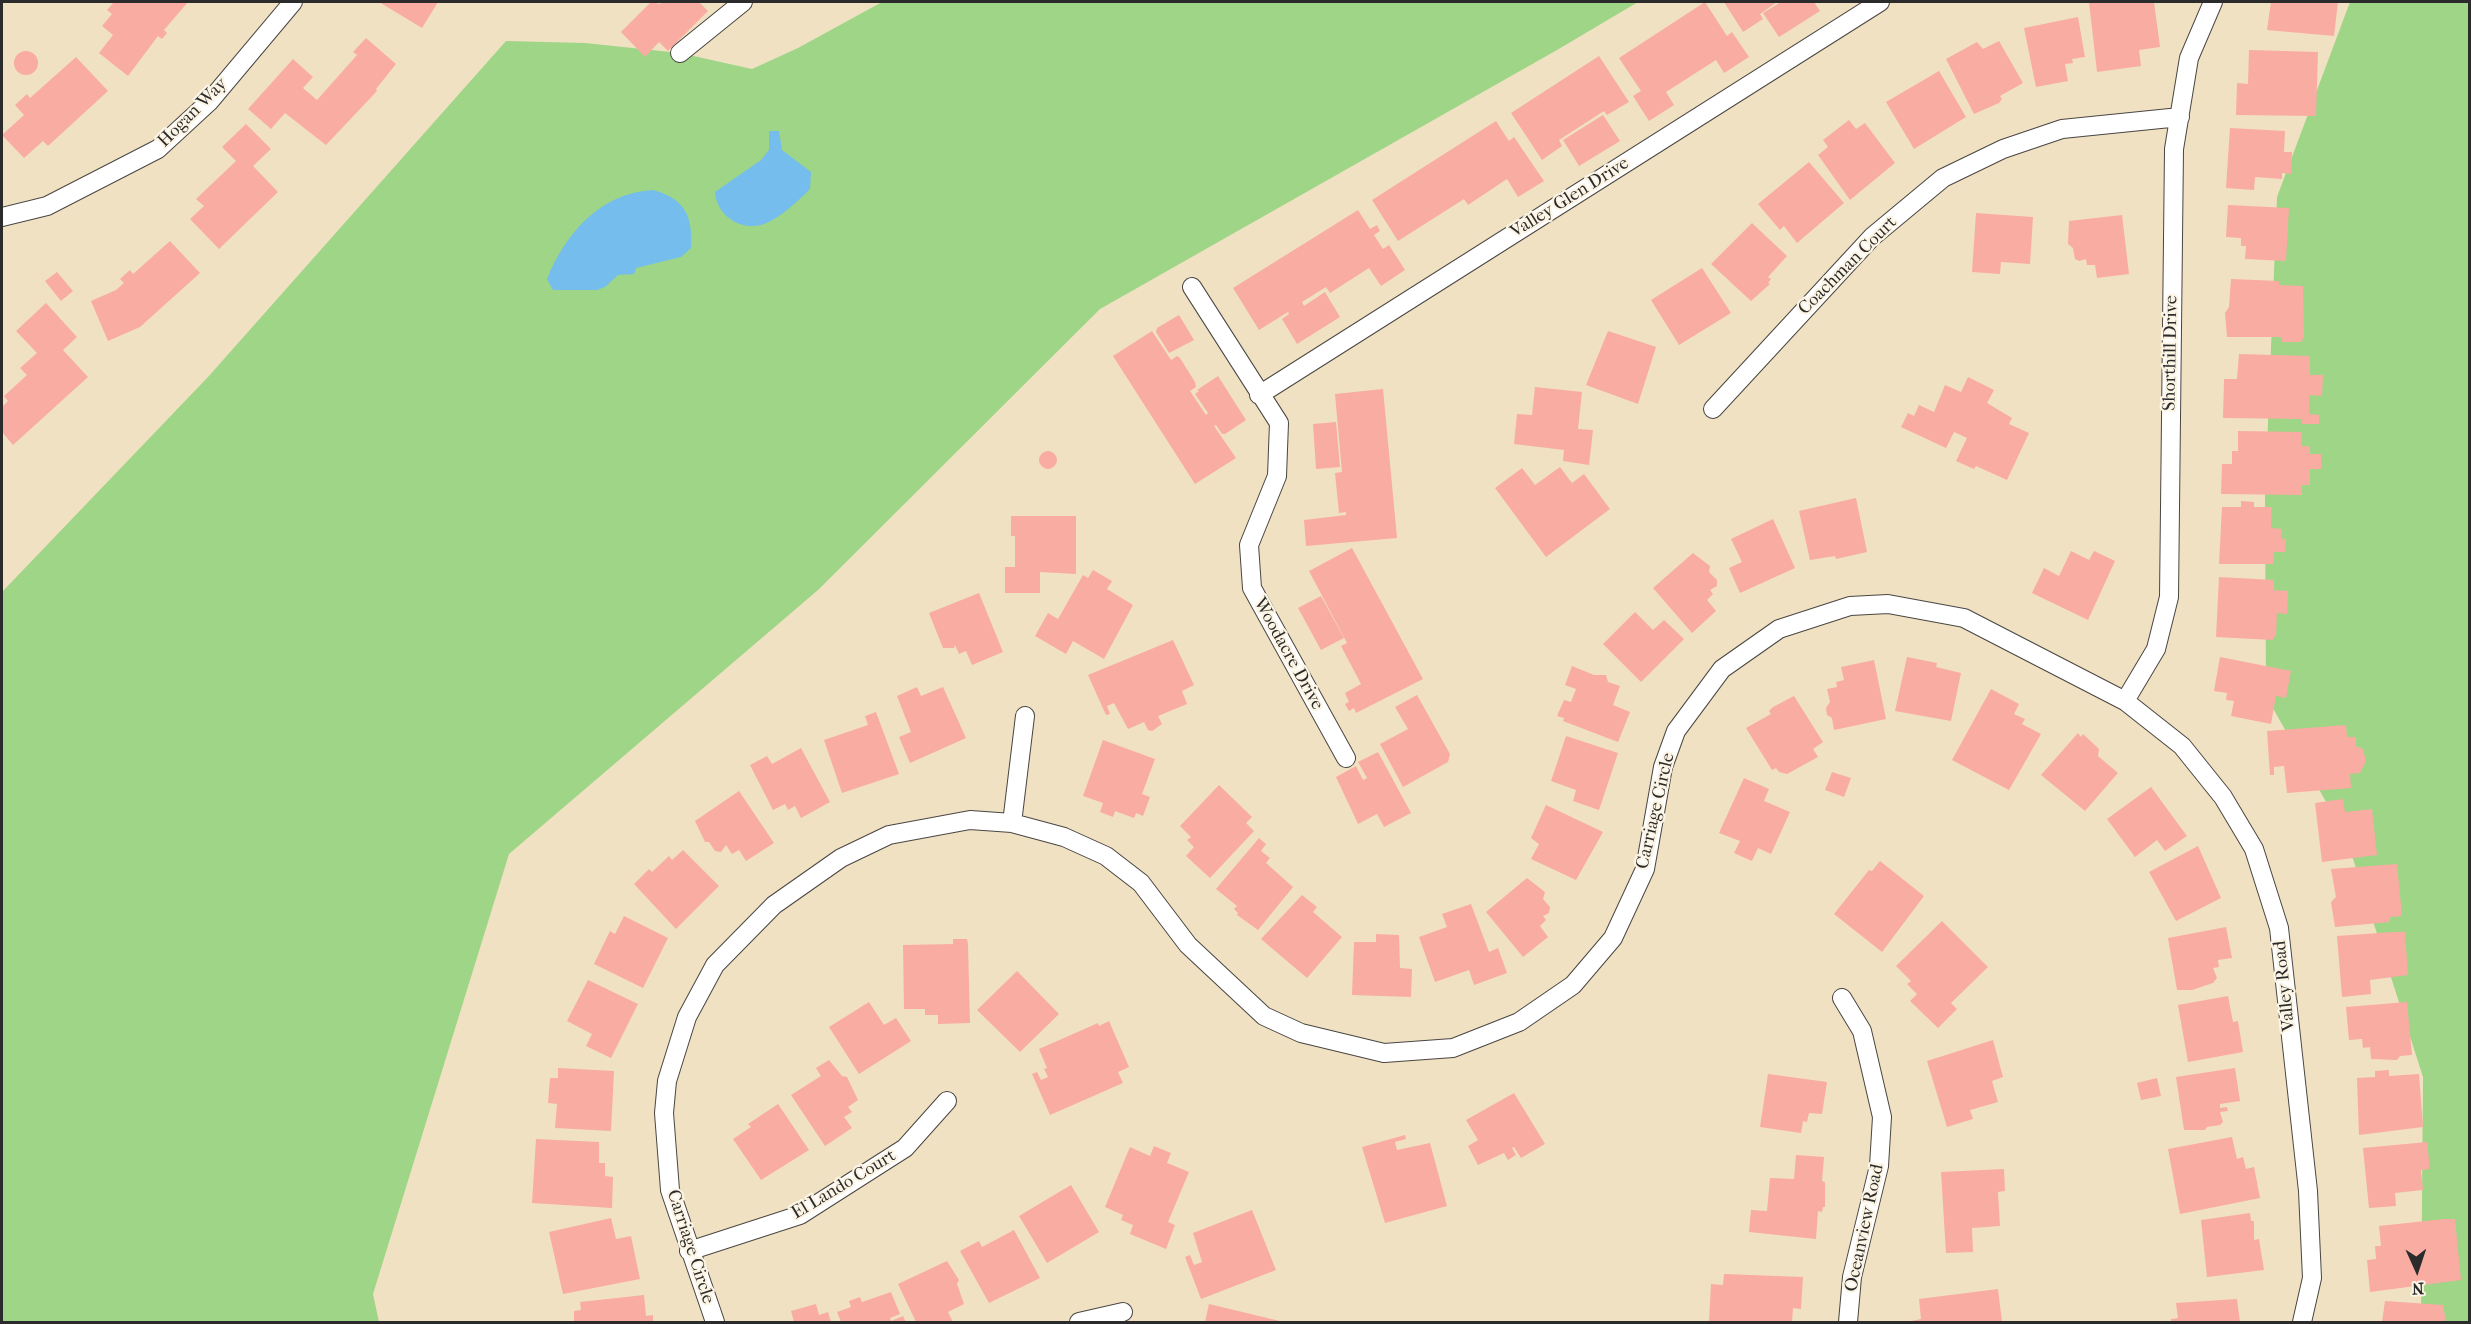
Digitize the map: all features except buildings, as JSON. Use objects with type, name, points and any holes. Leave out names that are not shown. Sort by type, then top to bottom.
[{"type":"street","name":"Hogan Way","points":[[2,217],[47,206],[158,149],[209,102],[293,2]]},
{"type":"street","points":[[680,53],[743,2]]},
{"type":"street","name":"Valley Glen Drive","points":[[1259,395],[1880,2]]},
{"type":"street","name":"Shorthill Drive","points":[[2125,701],[2156,649],[2169,597],[2174,149],[2189,58],[2213,2]]},
{"type":"street","name":"Coachman Court","points":[[1713,409],[1872,237],[1943,178],[2003,149],[2062,129],[2180,117]]},
{"type":"street","name":"Woodacre Drive","points":[[1192,287],[1279,423],[1276,477],[1250,545],[1252,588],[1346,758]]},
{"type":"street","name":"Carriage Circle","points":[[715,1323],[670,1190],[664,1113],[668,1081],[687,1017],[715,965],[774,905],[841,858],[889,835],[970,820],[1012,824],[1064,837],[1106,856],[1141,883],[1188,945],[1264,1016],[1301,1033],[1384,1053],[1453,1047],[1519,1022],[1574,985],[1612,938],[1645,869],[1663,767],[1676,731],[1722,669],[1779,629],[1850,606],[1888,604],[1964,618],[2125,701]]},
{"type":"street","name":"Valley Road","points":[[2125,701],[2182,746],[2223,797],[2254,849],[2279,928],[2308,1191],[2312,1278],[2302,1323]]},
{"type":"street","points":[[1012,824],[1025,716]]},
{"type":"street","name":"Oceanview Road","points":[[1842,998],[1862,1030],[1882,1117],[1879,1166],[1852,1277],[1848,1323]]},
{"type":"street","name":"El Lando Court","points":[[689,1251],[800,1215],[905,1148],[947,1101]]},
{"type":"street","points":[[1079,1323],[1123,1312]]},
{"type":"green space","points":[[882,2],[1638,2],[1100,309],[818,590],[509,854],[373,1294],[379,1322],[2,1322],[2,592],[208,377],[506,41],[585,43],[680,53],[752,69],[798,48]]},
{"type":"green space","points":[[2350,2],[2469,2],[2469,1322],[2421,1322],[2423,1077],[2346,837],[2266,696],[2265,497],[2277,197]]},
{"type":"water","points":[[769,131],[779,131],[782,150],[811,172],[810,189],[788,209],[764,224],[747,226],[739,224],[725,215],[715,192],[761,160],[769,150]]},
{"type":"water","points":[[653,190],[673,198],[685,210],[690,227],[691,248],[681,257],[636,268],[634,274],[618,275],[605,287],[597,290],[553,290],[547,279],[555,262],[575,231],[588,218],[617,199]]}]
